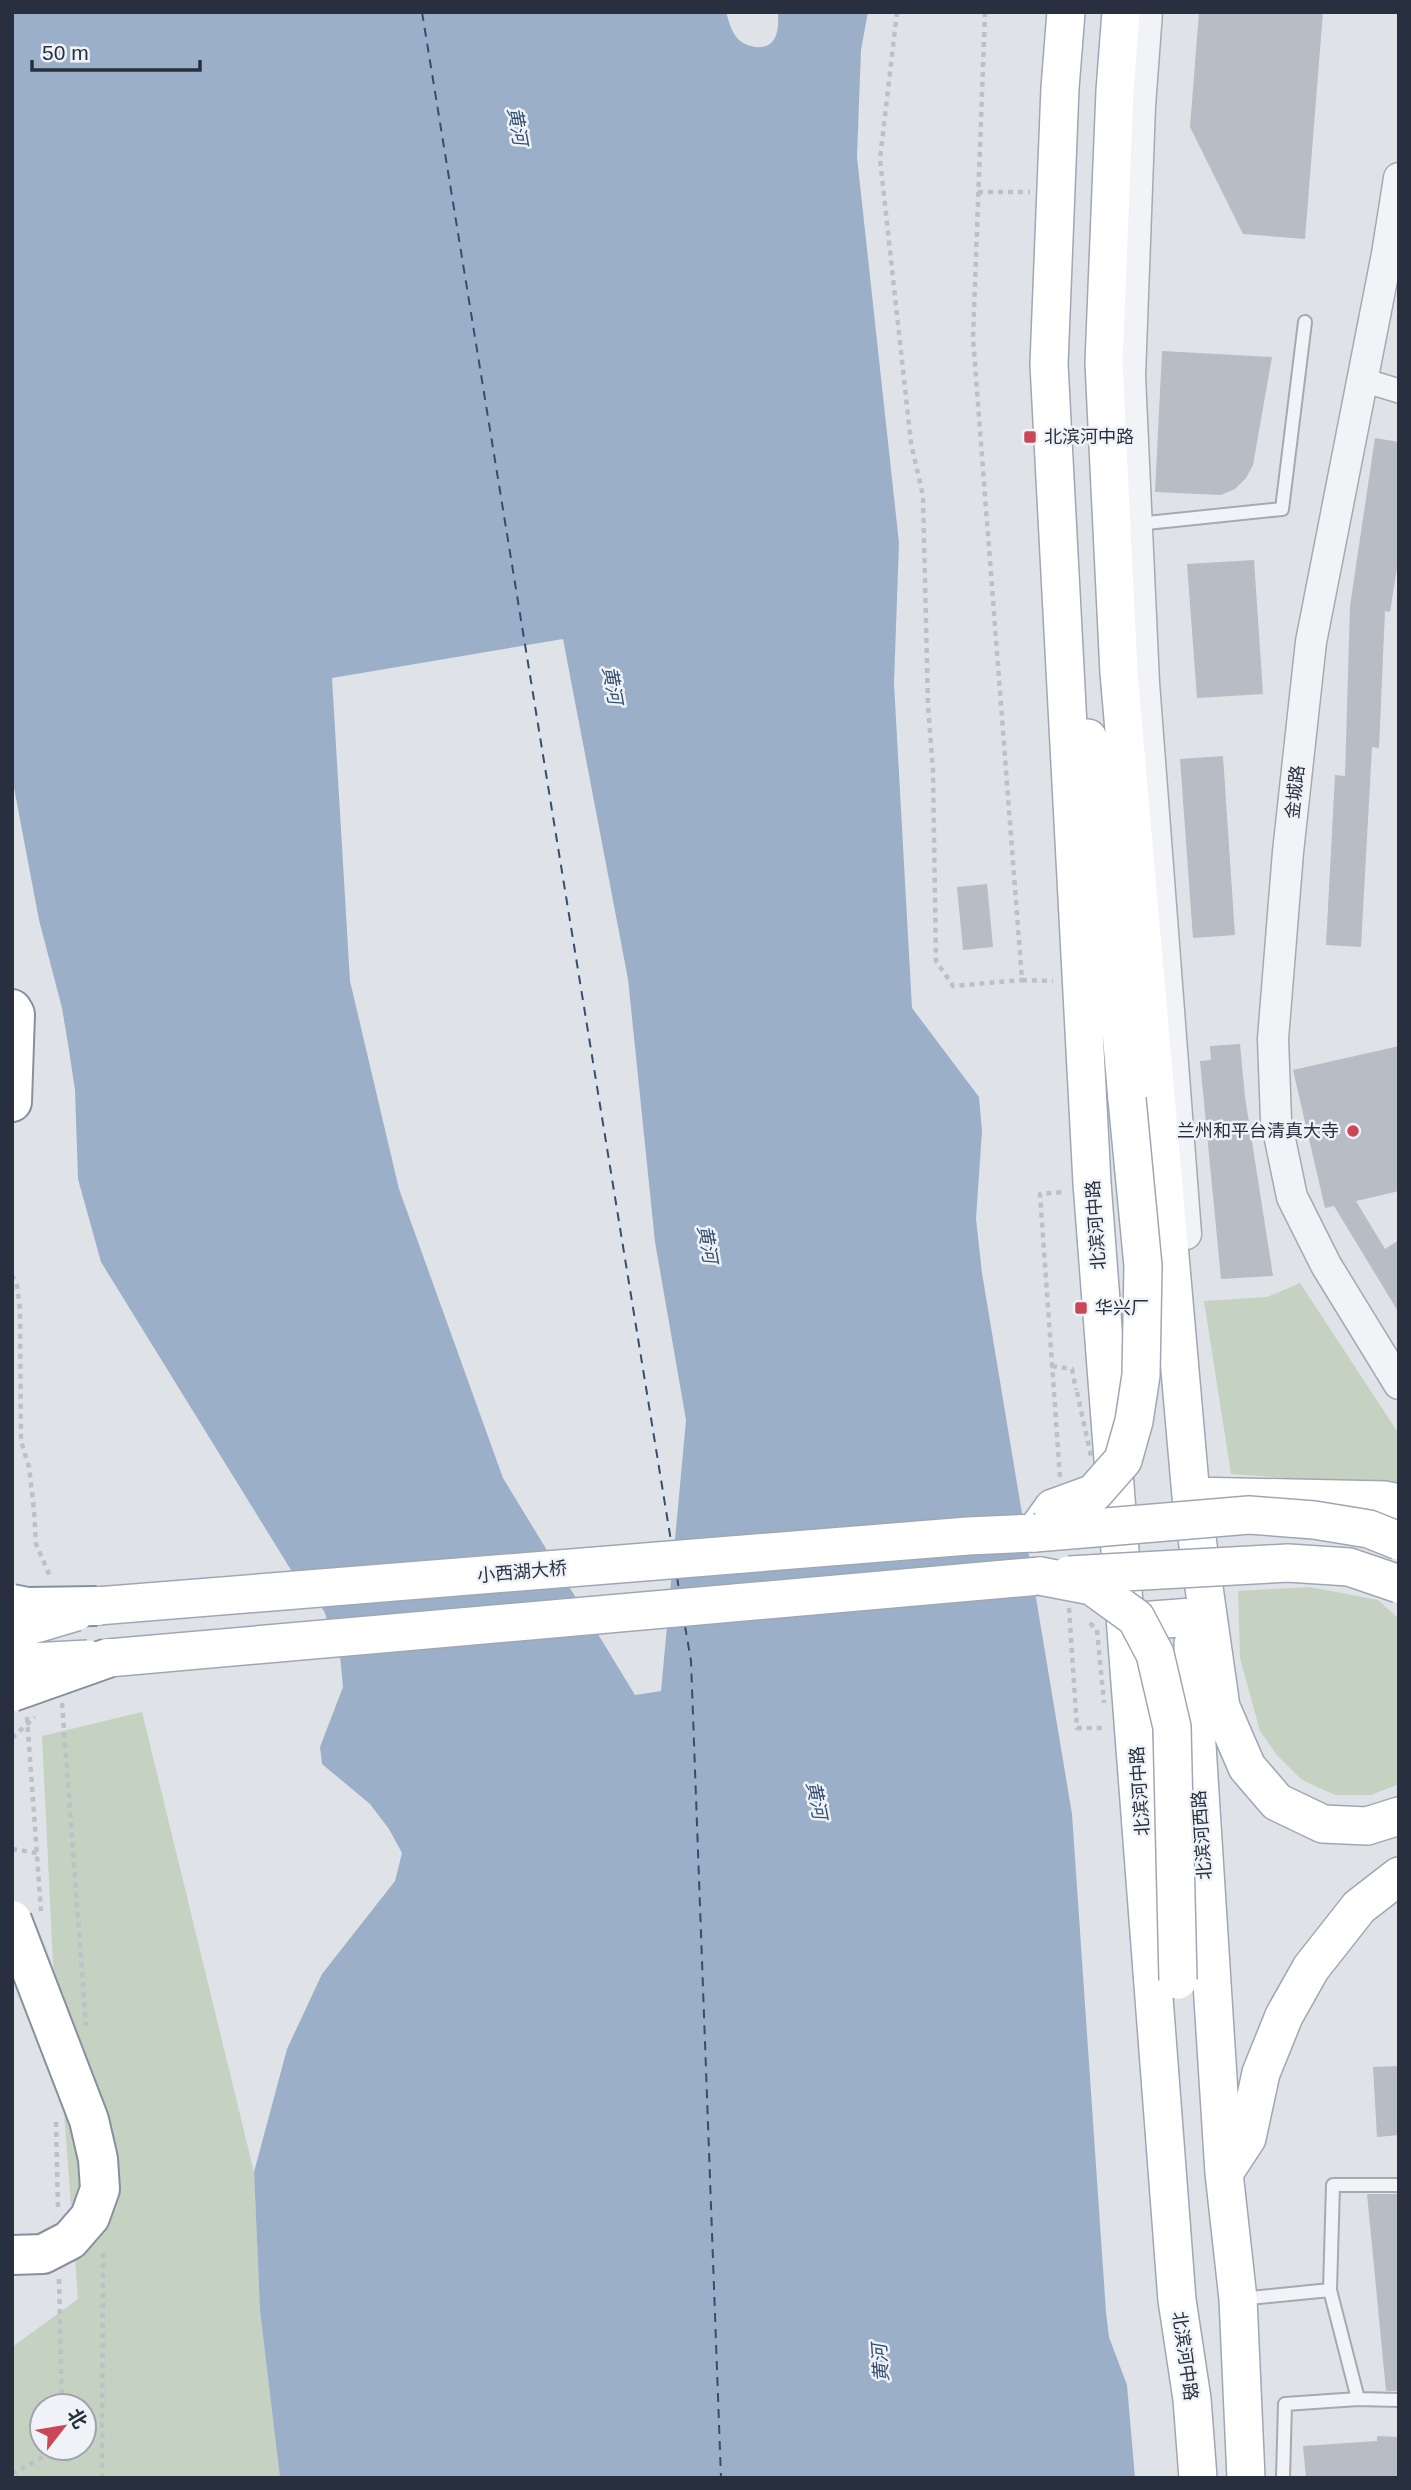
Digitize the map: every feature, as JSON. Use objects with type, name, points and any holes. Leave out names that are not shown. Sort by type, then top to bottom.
[{"type":"highway","points":[[12,1009],[15,1025],[12,1102]]},
{"type":"highway","points":[[12,1604],[27,1607],[97,1606]]},
{"type":"highway","points":[[12,1692],[108,1658]]},
{"type":"highway","points":[[12,1920],[89,2120],[98,2159],[100,2189],[90,2217],[70,2240],[43,2254],[12,2255]]},
{"type":"main road","name":"北滨河中路","points":[[1066,12],[1049,364],[1092,1182],[1177,2300],[1192,2399],[1198,2478]]},
{"type":"main road","points":[[1121,12],[1115,91],[1104,363],[1117,646],[1191,1496],[1221,1707],[1247,1766],[1277,1801],[1323,1824],[1367,1826],[1399,1816]]},
{"type":"main road","points":[[1035,1533],[1053,1508],[1094,1493],[1123,1460],[1134,1421],[1141,1375],[1143,1266],[1102,813],[1062,607]]},
{"type":"main road","points":[[1191,1496],[1385,1500],[1399,1503]]},
{"type":"main road","name":"北滨河西路","points":[[1191,1496],[1194,1698],[1224,2173]]},
{"type":"main road","name":"小西湖大桥","points":[[12,1631],[97,1606],[1248,1515],[1370,1528],[1399,1541]]},
{"type":"main road","points":[[12,1663],[108,1658],[1040,1576],[1289,1563],[1349,1567],[1399,1584]]},
{"type":"main road","points":[[1040,1576],[1092,1586],[1136,1618],[1155,1654],[1172,1727],[1178,1980],[1196,2298],[1192,2399]]},
{"type":"main road","points":[[1127,1622],[1192,1617]]},
{"type":"main road","points":[[1246,2478],[1238,2299],[1224,2173],[1247,2138],[1261,2073],[1284,2016],[1311,1968],[1359,1907],[1399,1876]]},
{"type":"street","points":[[1147,12],[1140,106],[1130,376],[1145,696],[1195,1359],[1191,1496]]},
{"type":"street","name":"金城路","points":[[1393,1364],[1326,1265],[1292,1197],[1276,1120],[1273,1039],[1288,852],[1311,642],[1387,254],[1399,178]]},
{"type":"street","points":[[1363,380],[1399,391]]},
{"type":"lane","points":[[1137,524],[1282,509],[1305,322]]},
{"type":"lane","points":[[1358,2399],[1330,2290],[1333,2185],[1399,2185]]},
{"type":"lane","points":[[1238,2299],[1330,2290]]},
{"type":"lane","points":[[1283,2478],[1285,2404],[1358,2399],[1399,2400]]},
{"type":"path","points":[[897,12],[880,159],[911,443],[923,496],[928,705],[933,771],[936,961],[953,986],[1022,980],[1056,981]]},
{"type":"path","points":[[985,12],[973,338],[1022,980]]},
{"type":"path","points":[[978,192],[1056,192]]},
{"type":"path","points":[[1060,1477],[1040,1194],[1065,1192],[1065,1179]]},
{"type":"path","points":[[12,1275],[18,1286],[20,1309],[21,1441],[29,1467],[36,1544],[53,1583]]},
{"type":"path","points":[[1052,1366],[1072,1369],[1093,1466]]},
{"type":"path","points":[[1040,1576],[1078,1612]]},
{"type":"path","points":[[1069,1603],[1077,1728],[1107,1728],[1108,1741]]},
{"type":"path","points":[[1088,1621],[1097,1630],[1104,1703]]},
{"type":"path","points":[[61,1690],[87,2032]]},
{"type":"path","points":[[12,1849],[37,1853]]},
{"type":"path","points":[[102,2478],[103,2238]]},
{"type":"path","points":[[12,2474],[34,2462]]},
{"type":"green space","points":[[1300,1283],[1399,1434],[1399,1486],[1231,1474],[1204,1301],[1267,1297]]},
{"type":"green space","points":[[1310,1587],[1378,1600],[1399,1619],[1399,1784],[1371,1795],[1335,1795],[1302,1780],[1276,1754],[1260,1731],[1240,1658],[1238,1591]]},
{"type":"green space","points":[[142,1712],[254,2172],[260,2311],[280,2478],[12,2478],[12,2347],[78,2299],[53,1964],[42,1736]]},
{"type":"water","name":"黄河","points":[[12,12],[726,12],[738,39],[747,45],[759,47],[773,40],[778,30],[778,12],[868,12],[861,50],[857,157],[899,543],[894,683],[912,1008],[979,1097],[982,1131],[976,1219],[982,1273],[1072,1814],[1106,2312],[1109,2337],[1127,2385],[1135,2478],[280,2478],[260,2311],[254,2172],[287,2049],[322,1974],[395,1881],[402,1853],[389,1829],[370,1804],[322,1764],[320,1747],[343,1687],[340,1655],[324,1611],[291,1570],[101,1262],[78,1179],[75,1090],[69,1050],[62,1008],[39,920],[12,777]],"holes":[[[563,639],[628,979],[655,1242],[686,1420],[661,1691],[635,1695],[503,1478],[399,1189],[350,981],[332,678]]]},
{"type":"building","points":[[1199,12],[1323,12],[1305,239],[1243,234],[1190,127]]},
{"type":"building","points":[[1162,351],[1272,357],[1253,465],[1246,478],[1235,489],[1221,495],[1155,492]]},
{"type":"building","points":[[1375,438],[1399,442],[1399,555],[1390,612],[1385,611],[1379,748],[1372,747],[1361,947],[1326,945],[1335,775],[1345,776],[1350,606]]},
{"type":"building","points":[[1254,560],[1263,694],[1197,698],[1187,564]]},
{"type":"building","points":[[1223,756],[1235,935],[1193,938],[1180,759]]},
{"type":"building","points":[[987,884],[993,947],[963,950],[957,887]]},
{"type":"building","points":[[1240,1044],[1245,1097],[1273,1276],[1221,1279],[1200,1061],[1211,1060],[1210,1046]]},
{"type":"building","name":"兰州和平台清真大寺","points":[[1399,1046],[1399,1191],[1356,1201],[1385,1249],[1399,1240],[1399,1313],[1334,1206],[1325,1208],[1293,1070]]},
{"type":"building","points":[[1399,2066],[1399,2135],[1377,2137],[1373,2067]]},
{"type":"building","points":[[1367,2194],[1399,2194],[1399,2391],[1386,2391]]},
{"type":"building","points":[[1377,2436],[1399,2437],[1399,2478],[1306,2478],[1303,2446],[1377,2441]]},
{"type":"ferry route","points":[[422,12],[671,1541]]},
{"type":"ferry route","points":[[677,1577],[679,1589]]},
{"type":"ferry route","points":[[685,1626],[691,1661],[721,2478]]},
{"type":"place","name":"北滨河中路","points":[[1030,437]]},
{"type":"place","name":"兰州和平台清真大寺","points":[[1353,1131]]},
{"type":"place","name":"华兴厂","points":[[1081,1308]]}]
